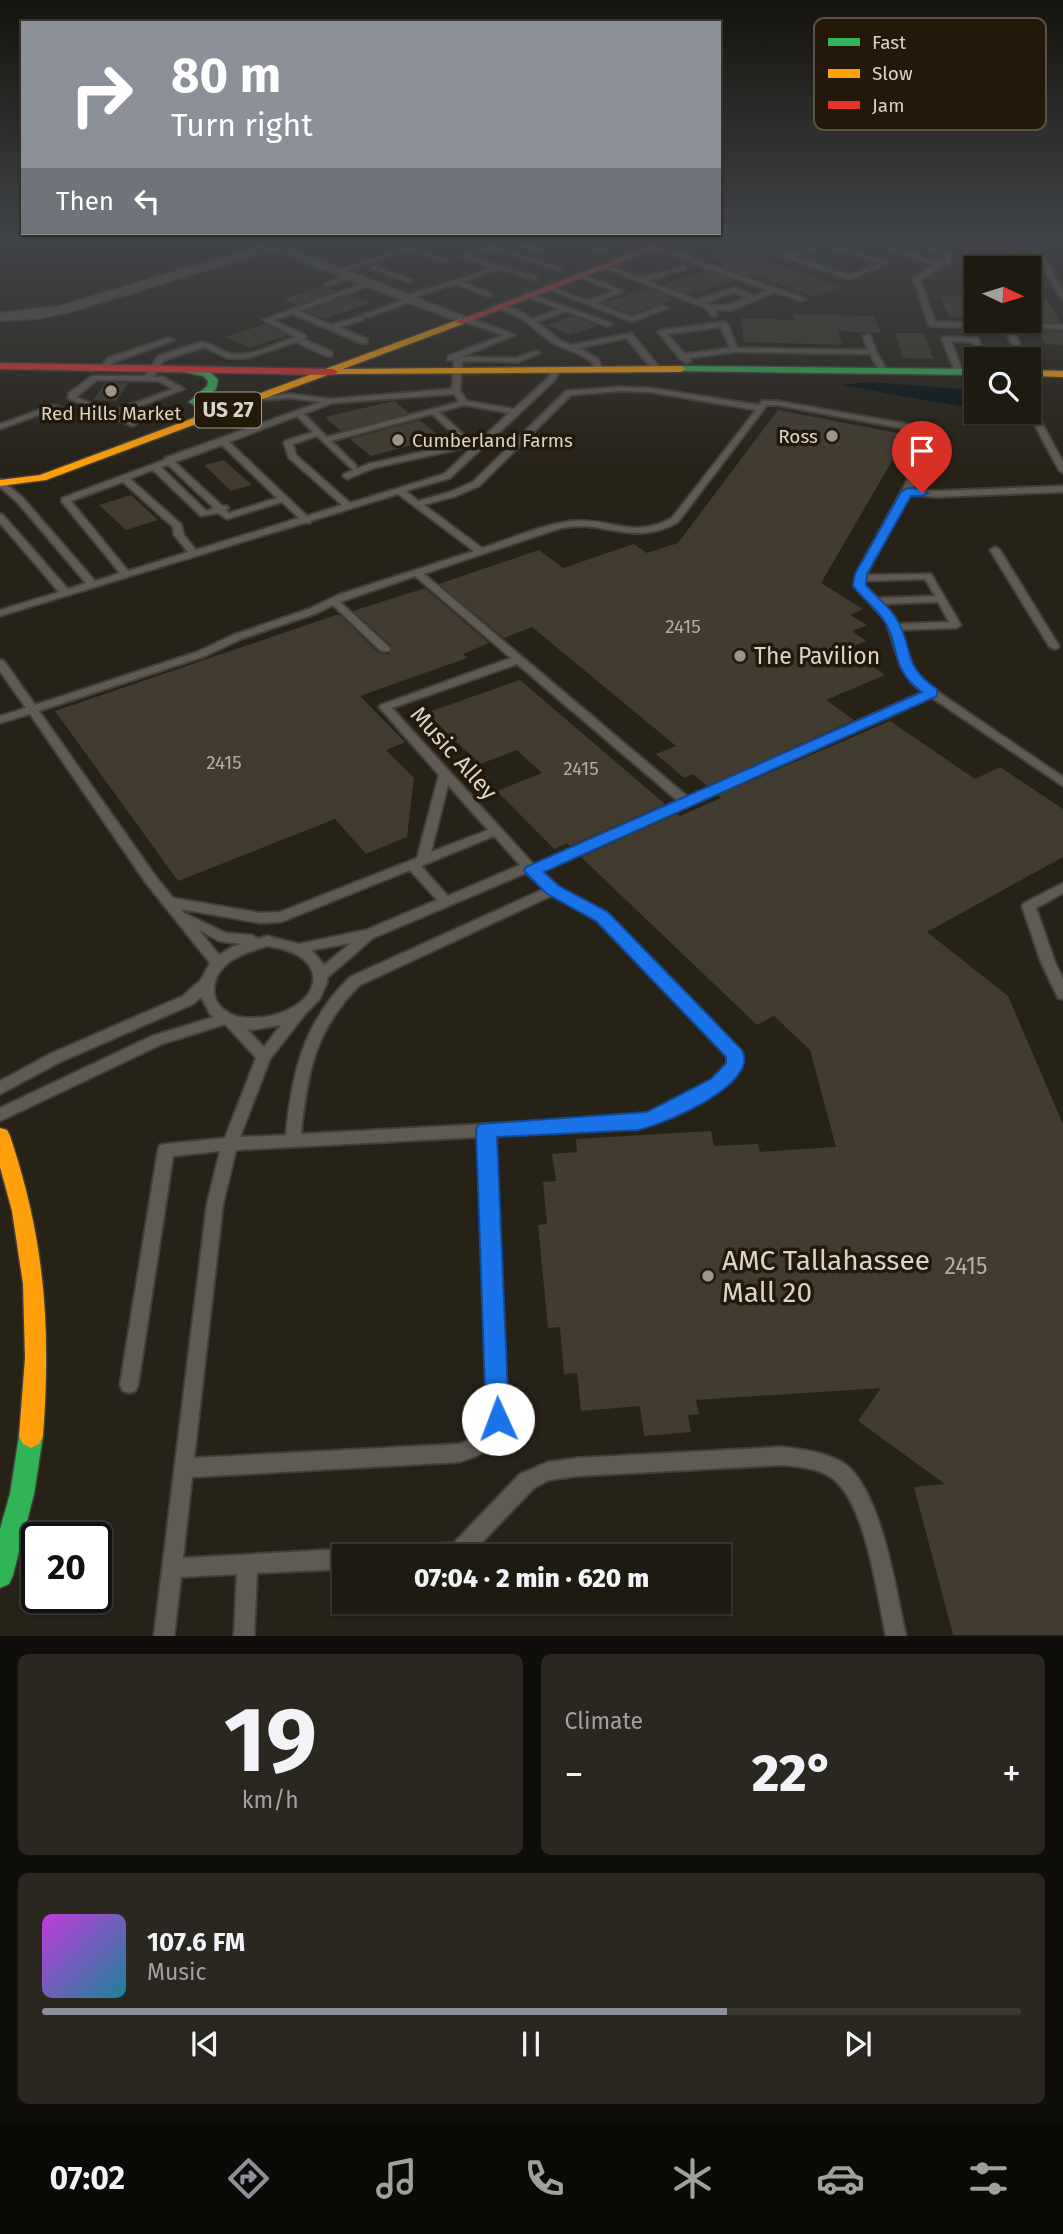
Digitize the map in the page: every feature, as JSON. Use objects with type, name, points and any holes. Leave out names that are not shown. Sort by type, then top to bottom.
[{"type":"main road","name":"US 27","points":[[189,404],[433,315]]},
{"type":"main road","name":"US 27","points":[[0,482],[42,478],[260,398],[470,315]]},
{"type":"main road","points":[[418,337],[400,350],[396,359],[402,366],[428,372]]},
{"type":"main road","points":[[0,366],[103,369],[151,374],[188,370],[428,372],[458,366],[556,371],[657,369],[689,363],[964,372]]},
{"type":"main road","points":[[188,370],[206,374],[213,380],[212,387],[189,404]]},
{"type":"main road","points":[[1041,373],[1063,374]]},
{"type":"main road","points":[[112,423],[132,424],[152,417]]},
{"type":"main road","points":[[0,482],[21,465]]},
{"type":"main road","points":[[0,1136],[11,1162],[35,1264],[37,1371],[24,1483],[0,1575]]},
{"type":"street","points":[[0,317],[28,315]]},
{"type":"street","points":[[455,315],[464,319]]},
{"type":"lane","points":[[151,374],[161,358],[204,344],[230,356],[247,356],[302,337],[270,319],[280,315]]},
{"type":"lane","points":[[303,315],[364,341]]},
{"type":"lane","points":[[332,327],[365,315]]},
{"type":"lane","points":[[523,315],[557,342],[595,361],[599,370]]},
{"type":"lane","points":[[533,321],[549,315]]},
{"type":"lane","points":[[584,315],[609,324]]},
{"type":"lane","points":[[620,315],[632,320],[644,315]]},
{"type":"lane","points":[[929,315],[932,324],[964,325]]},
{"type":"lane","points":[[464,319],[511,335],[451,358],[458,366],[456,391],[464,403]]},
{"type":"lane","points":[[733,350],[724,324],[662,332],[689,363],[733,350],[872,352]]},
{"type":"lane","points":[[1041,327],[1063,327]]},
{"type":"lane","points":[[570,348],[628,335],[657,369]]},
{"type":"lane","points":[[867,336],[872,352],[883,370]]},
{"type":"lane","points":[[296,339],[329,354]]},
{"type":"lane","points":[[960,372],[946,339],[975,340],[978,347]]},
{"type":"lane","points":[[103,369],[111,360],[171,340]]},
{"type":"lane","points":[[458,366],[518,360],[536,353]]},
{"type":"lane","points":[[417,504],[477,484],[506,437],[516,412],[556,371]]},
{"type":"lane","points":[[151,374],[180,389],[169,393],[112,423],[72,398],[72,395],[95,378],[151,374]]},
{"type":"lane","points":[[0,599],[4,612],[350,508],[447,476],[569,393],[619,389],[650,390],[760,408]]},
{"type":"lane","points":[[260,398],[291,396],[331,401],[456,391]]},
{"type":"lane","points":[[169,393],[189,404]]},
{"type":"lane","points":[[127,575],[65,500],[331,401]]},
{"type":"lane","points":[[0,720],[201,654],[237,637],[334,601],[568,523],[584,523],[631,532],[663,528],[675,520],[765,402],[938,432],[859,586],[891,620],[905,667],[918,683],[1063,782]]},
{"type":"lane","points":[[350,508],[292,456],[288,443],[464,403],[516,412]]},
{"type":"lane","points":[[0,427],[57,407]]},
{"type":"lane","points":[[322,482],[415,461],[456,447],[460,435],[433,411]]},
{"type":"lane","points":[[298,413],[353,467]]},
{"type":"lane","points":[[1038,424],[1063,470]]},
{"type":"lane","points":[[222,440],[307,520]]},
{"type":"lane","points":[[154,466],[204,514],[220,509],[246,508],[273,500],[273,494],[243,468],[240,458]]},
{"type":"lane","points":[[168,460],[227,516],[285,498]]},
{"type":"lane","points":[[124,477],[178,526],[179,535],[195,554]]},
{"type":"lane","points":[[0,482],[20,500],[93,585]]},
{"type":"lane","points":[[907,492],[937,494],[1063,489]]},
{"type":"lane","points":[[401,492],[481,552]]},
{"type":"lane","points":[[0,517],[66,593]]},
{"type":"lane","points":[[995,550],[1054,646]]},
{"type":"lane","points":[[417,573],[687,802]]},
{"type":"lane","points":[[861,578],[928,576],[956,625],[893,627]]},
{"type":"lane","points":[[873,601],[941,599]]},
{"type":"lane","points":[[334,601],[385,649]]},
{"type":"lane","name":"Music Alley","points":[[129,1385],[166,1150],[230,1144],[638,1122],[652,1119],[718,1084],[733,1070],[736,1055],[602,917],[553,890],[530,869],[385,707],[520,659]]},
{"type":"lane","points":[[0,663],[152,880],[217,962]]},
{"type":"lane","points":[[301,948],[369,934],[530,869],[932,692]]},
{"type":"lane","points":[[417,862],[445,775]]},
{"type":"lane","points":[[170,902],[260,918],[281,917],[496,831]]},
{"type":"lane","points":[[417,862],[446,901]]},
{"type":"lane","points":[[1063,887],[1029,906],[1048,962],[1063,994]]},
{"type":"lane","points":[[293,1141],[296,1104],[310,1042],[331,1006],[346,988],[355,981],[553,890]]},
{"type":"lane","points":[[164,1636],[215,1204],[230,1144],[264,1057],[314,996],[319,977],[319,969],[313,957],[301,948],[285,942],[223,938],[181,915]]},
{"type":"lane","points":[[319,977],[369,934]]},
{"type":"lane","points":[[0,1088],[55,1058],[188,1000],[206,983],[217,962],[231,951],[248,944],[267,941]]},
{"type":"lane","points":[[206,983],[208,1002],[264,1057]]},
{"type":"lane","points":[[0,1115],[157,1040],[229,1020],[249,1024],[268,1023],[287,1018],[302,1008]]},
{"type":"lane","points":[[184,1468],[459,1453],[479,1448],[492,1435],[498,1419],[486,1130]]},
{"type":"lane","points":[[467,1544],[527,1481],[548,1471],[577,1466],[783,1456],[813,1460],[843,1475],[864,1507],[896,1636]]},
{"type":"lane","points":[[172,1567],[332,1560]]},
{"type":"lane","points":[[244,1636],[248,1564]]},
{"type":"shaded area","points":[[870,382],[962,389],[964,405],[959,406],[841,385]]},
{"type":"building","points":[[316,315],[336,315],[325,319]]},
{"type":"building","points":[[792,315],[874,316],[881,333],[838,331],[842,345],[744,342],[741,318],[794,320]]},
{"type":"building","points":[[1041,315],[1056,315],[1060,322],[1041,322]]},
{"type":"building","points":[[573,316],[598,326],[569,335],[547,325]]},
{"type":"building","points":[[265,324],[287,335],[250,348],[225,337]]},
{"type":"building","points":[[1041,331],[1063,332],[1063,345],[1045,344],[1039,333]]},
{"type":"building","points":[[895,333],[924,333],[933,359],[903,358]]},
{"type":"building","name":"Red Hills Market","points":[[105,383],[128,383],[116,401],[93,400]]},
{"type":"building","name":"Cumberland Farms","points":[[394,401],[409,413],[341,431],[325,417]]},
{"type":"building","points":[[778,410],[907,435],[821,583],[863,609],[850,615],[867,625],[852,631],[866,641],[847,649],[885,675],[826,700],[854,720],[707,786],[693,774],[684,778],[656,754],[676,746],[532,627],[504,638],[439,584],[539,550],[563,568],[634,544],[647,553],[678,543]]},
{"type":"building","name":"Cumberland Farms","points":[[419,420],[441,437],[371,456],[350,439]]},
{"type":"building","points":[[224,460],[252,485],[231,491],[204,465]]},
{"type":"building","points":[[131,495],[158,520],[126,530],[99,505]]},
{"type":"building","points":[[425,588],[489,643],[463,654],[467,658],[360,696],[405,742],[386,750],[414,778],[407,837],[366,854],[335,819],[178,881],[55,711],[336,615],[340,615],[379,653],[389,654],[391,645],[353,611]]},
{"type":"building","points":[[520,680],[665,804],[570,846],[567,843],[554,849],[497,791],[542,773],[517,750],[480,764],[426,713]]},
{"type":"building","points":[[890,721],[975,779],[1000,767],[1063,809],[1063,857],[927,932],[1008,996],[1063,1124],[1063,1635],[953,1635],[914,1487],[945,1484],[858,1421],[881,1388],[696,1400],[699,1414],[688,1415],[691,1432],[644,1436],[640,1406],[581,1411],[577,1373],[564,1374],[560,1327],[548,1328],[538,1225],[547,1224],[543,1182],[556,1181],[552,1154],[577,1152],[576,1139],[711,1131],[714,1146],[758,1144],[760,1152],[836,1147],[810,1050],[774,1016],[757,1025],[581,857],[677,814],[680,816],[721,798],[718,795]]},
{"type":"traffic: fast","points":[[681,369],[964,372]]},
{"type":"traffic: fast","points":[[188,370],[206,374],[213,380],[212,387],[194,402]]},
{"type":"traffic: fast","points":[[0,1575],[22,1494],[31,1436]]},
{"type":"traffic: slow","points":[[0,483],[42,478],[460,322]]},
{"type":"traffic: slow","points":[[333,372],[681,369]]},
{"type":"traffic: slow","points":[[1041,373],[1063,374]]},
{"type":"traffic: slow","points":[[0,1136],[22,1211],[34,1284],[36,1358],[31,1436]]},
{"type":"traffic: jam","points":[[460,322],[477,315]]},
{"type":"traffic: jam","points":[[0,366],[333,372]]},
{"type":"place","name":"Red Hills Market","points":[[111,391]]},
{"type":"place","name":"Ross","points":[[832,436]]},
{"type":"place","name":"Cumberland Farms","points":[[398,440]]},
{"type":"place","name":"The Pavilion","points":[[740,656]]},
{"type":"place","name":"AMC Tallahassee Mall 20","points":[[708,1276]]},
{"type":"route","points":[[498,1419],[486,1130],[652,1119],[718,1084],[733,1070],[736,1063],[736,1055],[602,917],[553,890],[532,871],[932,692],[918,683],[905,667],[891,620],[859,586],[861,574],[907,492],[922,493]]}]
